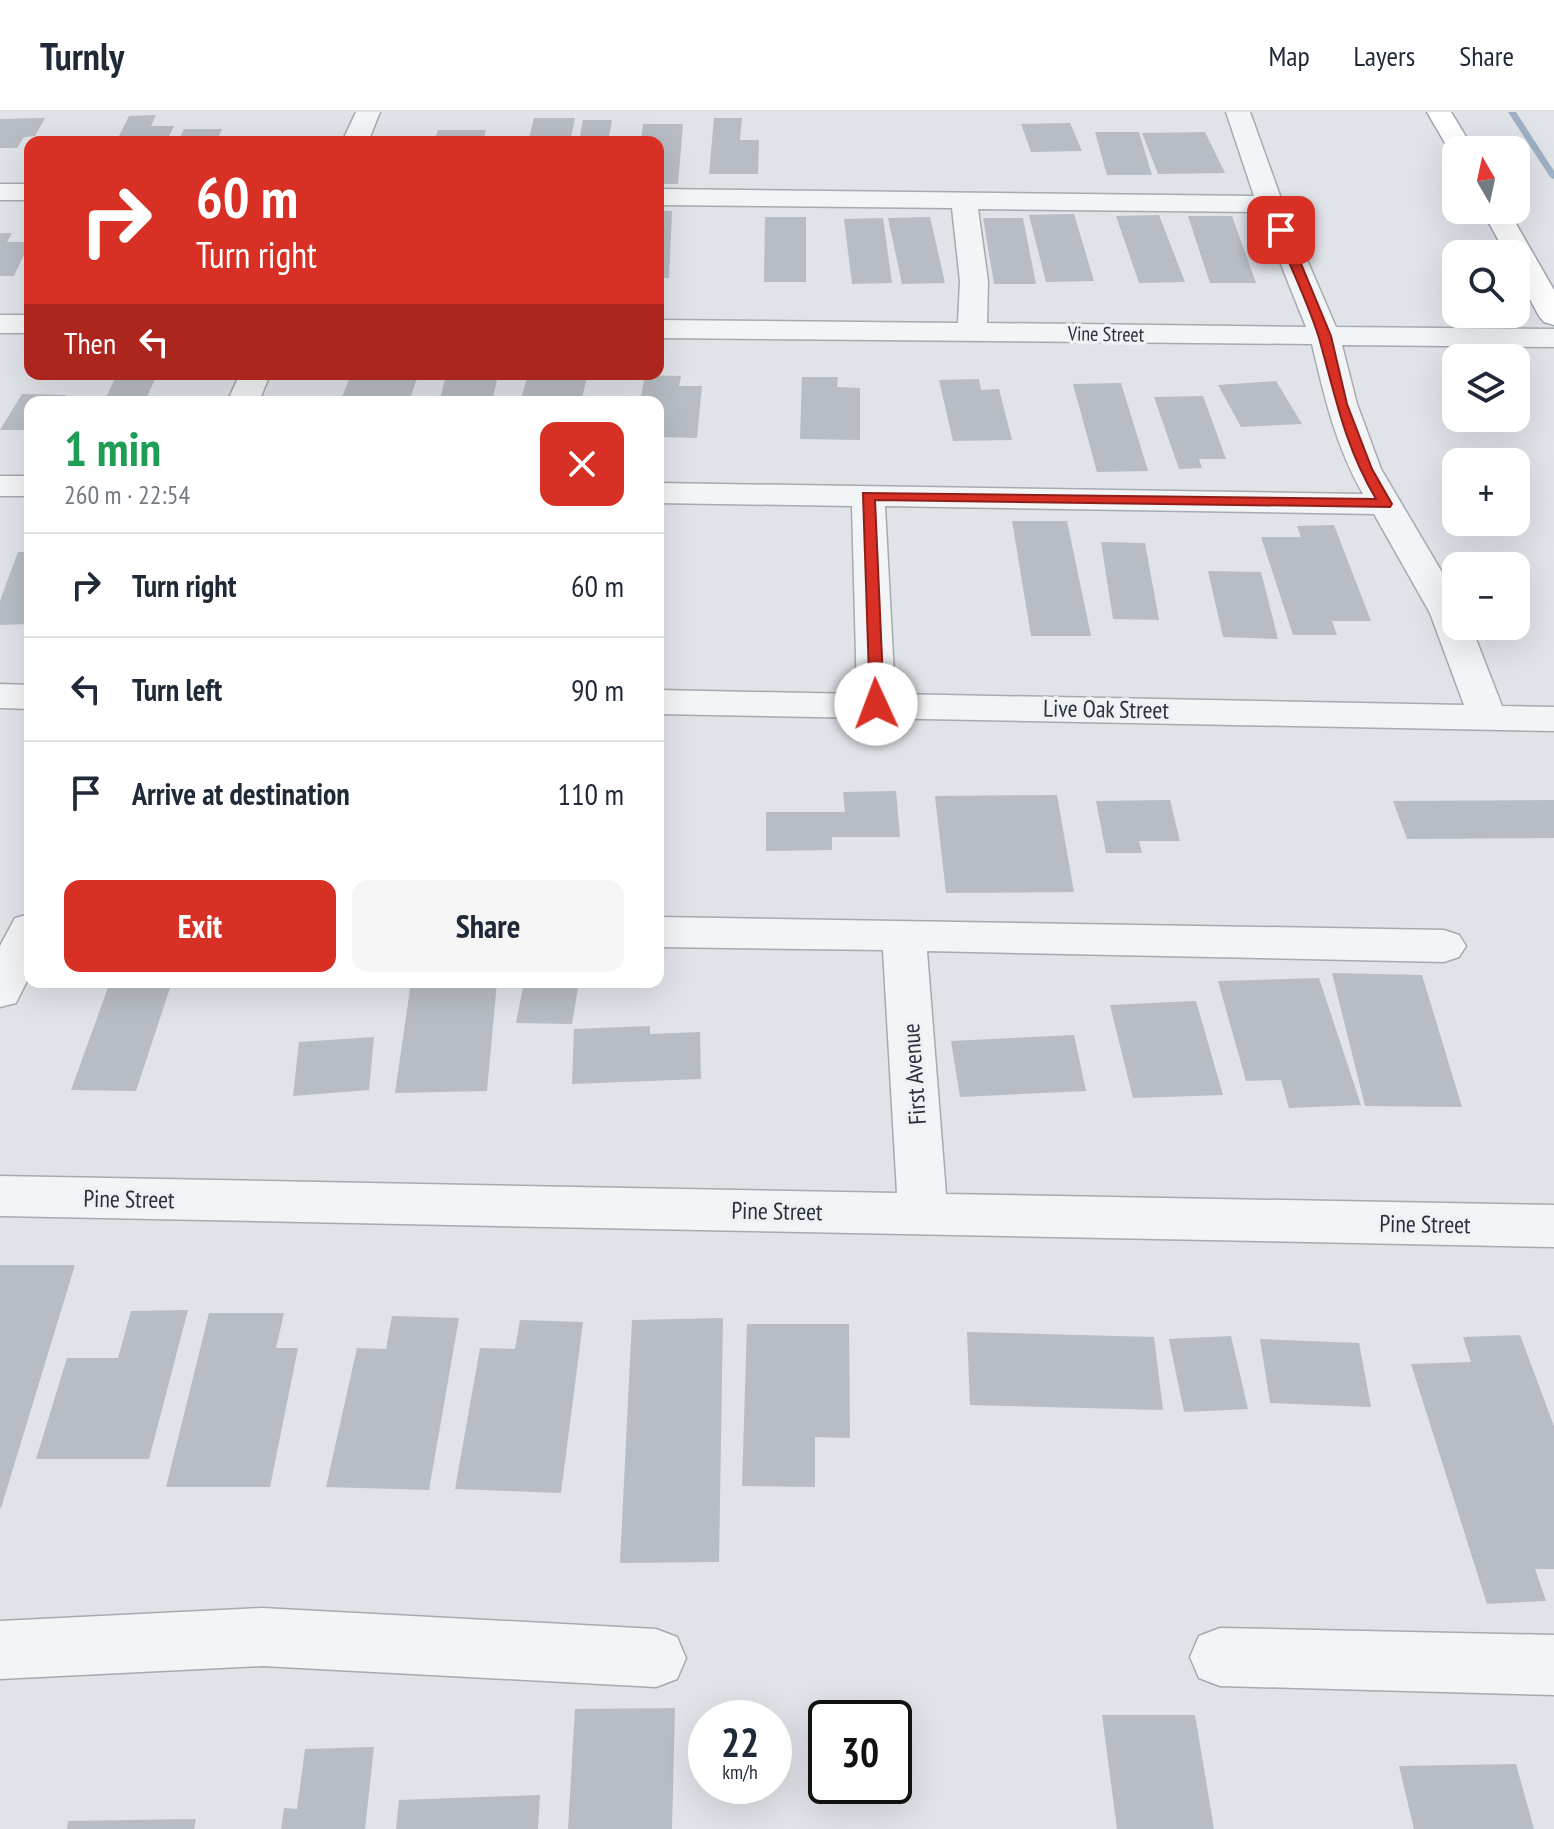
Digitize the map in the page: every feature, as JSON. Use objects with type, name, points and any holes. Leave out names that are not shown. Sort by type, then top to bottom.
[{"type":"main road","points":[[1439,112],[1453,136]]},
{"type":"main road","points":[[1503,224],[1554,316]]},
{"type":"street","points":[[358,136],[368,112]]},
{"type":"street","points":[[1238,112],[1270,204],[1325,336],[1341,404],[1365,469],[1448,613],[1487,717]]},
{"type":"street","points":[[0,192],[24,192]]},
{"type":"street","points":[[664,197],[1270,204]]},
{"type":"street","points":[[965,209],[974,281],[972,332]]},
{"type":"street","points":[[0,324],[24,324]]},
{"type":"street","name":"Vine Street","points":[[664,329],[1554,338]]},
{"type":"street","points":[[0,486],[24,486]]},
{"type":"street","points":[[664,493],[1385,504]]},
{"type":"street","points":[[868,496],[876,704]]},
{"type":"street","points":[[0,696],[24,697]]},
{"type":"street","name":"Live Oak Street","points":[[664,702],[1554,719]]},
{"type":"street","points":[[0,925],[24,927]]},
{"type":"street","points":[[664,932],[1444,946]]},
{"type":"street","name":"First Avenue","points":[[904,935],[923,1214]]},
{"type":"street","points":[[0,991],[24,940]]},
{"type":"street","name":"Pine Street","points":[[0,1196],[1554,1226]]},
{"type":"street","points":[[0,1650],[262,1637],[656,1658]]},
{"type":"street","points":[[1220,1657],[1554,1665]]},
{"type":"building","points":[[156,115],[151,126],[174,126],[169,136],[119,136],[129,116]]},
{"type":"building","points":[[45,118],[35,136],[24,136],[17,148],[0,148],[0,119]]},
{"type":"building","points":[[534,118],[575,118],[571,136],[530,136]]},
{"type":"building","points":[[714,118],[742,118],[740,140],[759,140],[758,174],[709,174]]},
{"type":"building","points":[[583,120],[612,120],[609,136],[580,136]]},
{"type":"building","points":[[1070,123],[1082,151],[1031,152],[1021,124]]},
{"type":"building","points":[[643,124],[683,124],[678,184],[664,184],[664,136],[642,136]]},
{"type":"building","points":[[184,129],[222,129],[219,136],[181,136]]},
{"type":"building","points":[[438,130],[486,130],[484,136],[436,136]]},
{"type":"building","points":[[1095,132],[1139,132],[1152,175],[1107,175]]},
{"type":"building","points":[[1205,132],[1225,173],[1158,174],[1142,133]]},
{"type":"building","points":[[664,211],[672,211],[669,278],[664,278]]},
{"type":"building","points":[[1074,214],[1094,281],[1046,282],[1029,215]]},
{"type":"building","points":[[1159,215],[1185,282],[1139,283],[1116,216]]},
{"type":"building","points":[[1188,216],[1232,216],[1256,283],[1210,283]]},
{"type":"building","points":[[765,217],[806,217],[806,282],[764,282]]},
{"type":"building","points":[[930,217],[945,283],[902,284],[888,218]]},
{"type":"building","points":[[883,218],[892,283],[852,284],[844,219]]},
{"type":"building","points":[[983,218],[1023,218],[1036,284],[994,284]]},
{"type":"building","points":[[0,233],[12,233],[7,242],[24,242],[24,255],[14,276],[0,276]]},
{"type":"building","points":[[664,376],[681,376],[679,386],[702,386],[697,438],[664,437],[664,396],[641,396],[644,380],[664,380]]},
{"type":"building","points":[[802,377],[838,377],[837,387],[860,388],[860,440],[800,439]]},
{"type":"building","points":[[979,379],[981,390],[999,389],[1012,440],[953,441],[939,380]]},
{"type":"building","points":[[114,380],[154,380],[148,396],[107,396]]},
{"type":"building","points":[[349,380],[416,380],[411,396],[342,396]]},
{"type":"building","points":[[445,380],[497,380],[493,396],[441,396]]},
{"type":"building","points":[[527,380],[586,380],[582,396],[522,396]]},
{"type":"building","points":[[1276,381],[1302,424],[1241,427],[1218,385]]},
{"type":"building","points":[[1121,383],[1148,471],[1097,472],[1073,384]]},
{"type":"building","points":[[22,394],[66,395],[24,396],[24,430],[0,430]]},
{"type":"building","points":[[1203,396],[1226,459],[1199,459],[1202,468],[1179,469],[1154,397]]},
{"type":"building","points":[[1012,521],[1067,521],[1091,636],[1031,636]]},
{"type":"building","points":[[1334,525],[1371,621],[1332,621],[1337,635],[1293,635],[1261,537],[1301,537],[1297,526]]},
{"type":"building","points":[[1101,542],[1145,543],[1159,620],[1113,619]]},
{"type":"building","points":[[18,552],[24,552],[24,624],[0,625],[0,601]]},
{"type":"building","points":[[1208,571],[1261,572],[1278,639],[1223,637]]},
{"type":"building","points":[[896,791],[900,837],[832,837],[832,850],[766,851],[766,812],[845,812],[843,792]]},
{"type":"building","points":[[1057,795],[1074,892],[946,893],[935,796]]},
{"type":"building","points":[[1170,800],[1180,841],[1139,841],[1142,853],[1106,853],[1096,801]]},
{"type":"building","points":[[1554,800],[1554,838],[1407,839],[1393,801]]},
{"type":"building","points":[[1332,973],[1422,975],[1462,1107],[1365,1106]]},
{"type":"building","points":[[1319,978],[1361,1105],[1289,1108],[1281,1080],[1246,1081],[1218,981]]},
{"type":"building","points":[[108,988],[170,988],[136,1091],[71,1090]]},
{"type":"building","points":[[410,988],[496,988],[487,1091],[395,1093]]},
{"type":"building","points":[[523,988],[578,988],[572,1024],[516,1023]]},
{"type":"building","points":[[1196,1001],[1223,1095],[1133,1098],[1110,1005]]},
{"type":"building","points":[[650,1026],[650,1034],[700,1032],[701,1079],[572,1084],[574,1029]]},
{"type":"building","points":[[1074,1035],[1086,1091],[960,1097],[951,1041]]},
{"type":"building","points":[[374,1037],[369,1090],[293,1096],[299,1042]]},
{"type":"building","points":[[0,1265],[75,1265],[1,1508],[0,1508]]},
{"type":"building","points":[[188,1310],[149,1459],[36,1459],[67,1358],[118,1358],[131,1311]]},
{"type":"building","points":[[209,1313],[284,1313],[276,1348],[298,1348],[270,1487],[166,1487]]},
{"type":"building","points":[[392,1316],[459,1318],[429,1490],[326,1487],[357,1348],[386,1349]]},
{"type":"building","points":[[723,1318],[719,1562],[620,1563],[632,1320]]},
{"type":"building","points":[[520,1320],[583,1322],[561,1493],[455,1489],[480,1348],[515,1349]]},
{"type":"building","points":[[747,1324],[849,1324],[850,1438],[815,1437],[815,1487],[742,1486]]},
{"type":"building","points":[[967,1332],[1154,1337],[1163,1410],[970,1405]]},
{"type":"building","points":[[1520,1335],[1554,1426],[1554,1569],[1535,1569],[1546,1601],[1487,1604],[1411,1364],[1471,1362],[1463,1337]]},
{"type":"building","points":[[1231,1336],[1248,1409],[1184,1412],[1169,1339]]},
{"type":"building","points":[[1260,1339],[1359,1343],[1371,1407],[1270,1403]]},
{"type":"building","points":[[675,1708],[672,1829],[568,1829],[575,1709]]},
{"type":"building","points":[[1102,1715],[1195,1715],[1214,1829],[1117,1829]]},
{"type":"building","points":[[374,1747],[365,1829],[281,1829],[284,1808],[297,1809],[305,1749]]},
{"type":"building","points":[[1516,1764],[1534,1829],[1414,1829],[1399,1766]]},
{"type":"building","points":[[540,1795],[538,1829],[396,1829],[399,1800]]},
{"type":"building","points":[[196,1819],[194,1829],[67,1829],[68,1821]]},
{"type":"waterway","points":[[1512,112],[1554,177]]},
{"type":"route","points":[[876,704],[868,496],[1385,504],[1365,469],[1341,404],[1325,336],[1281,230]]}]
